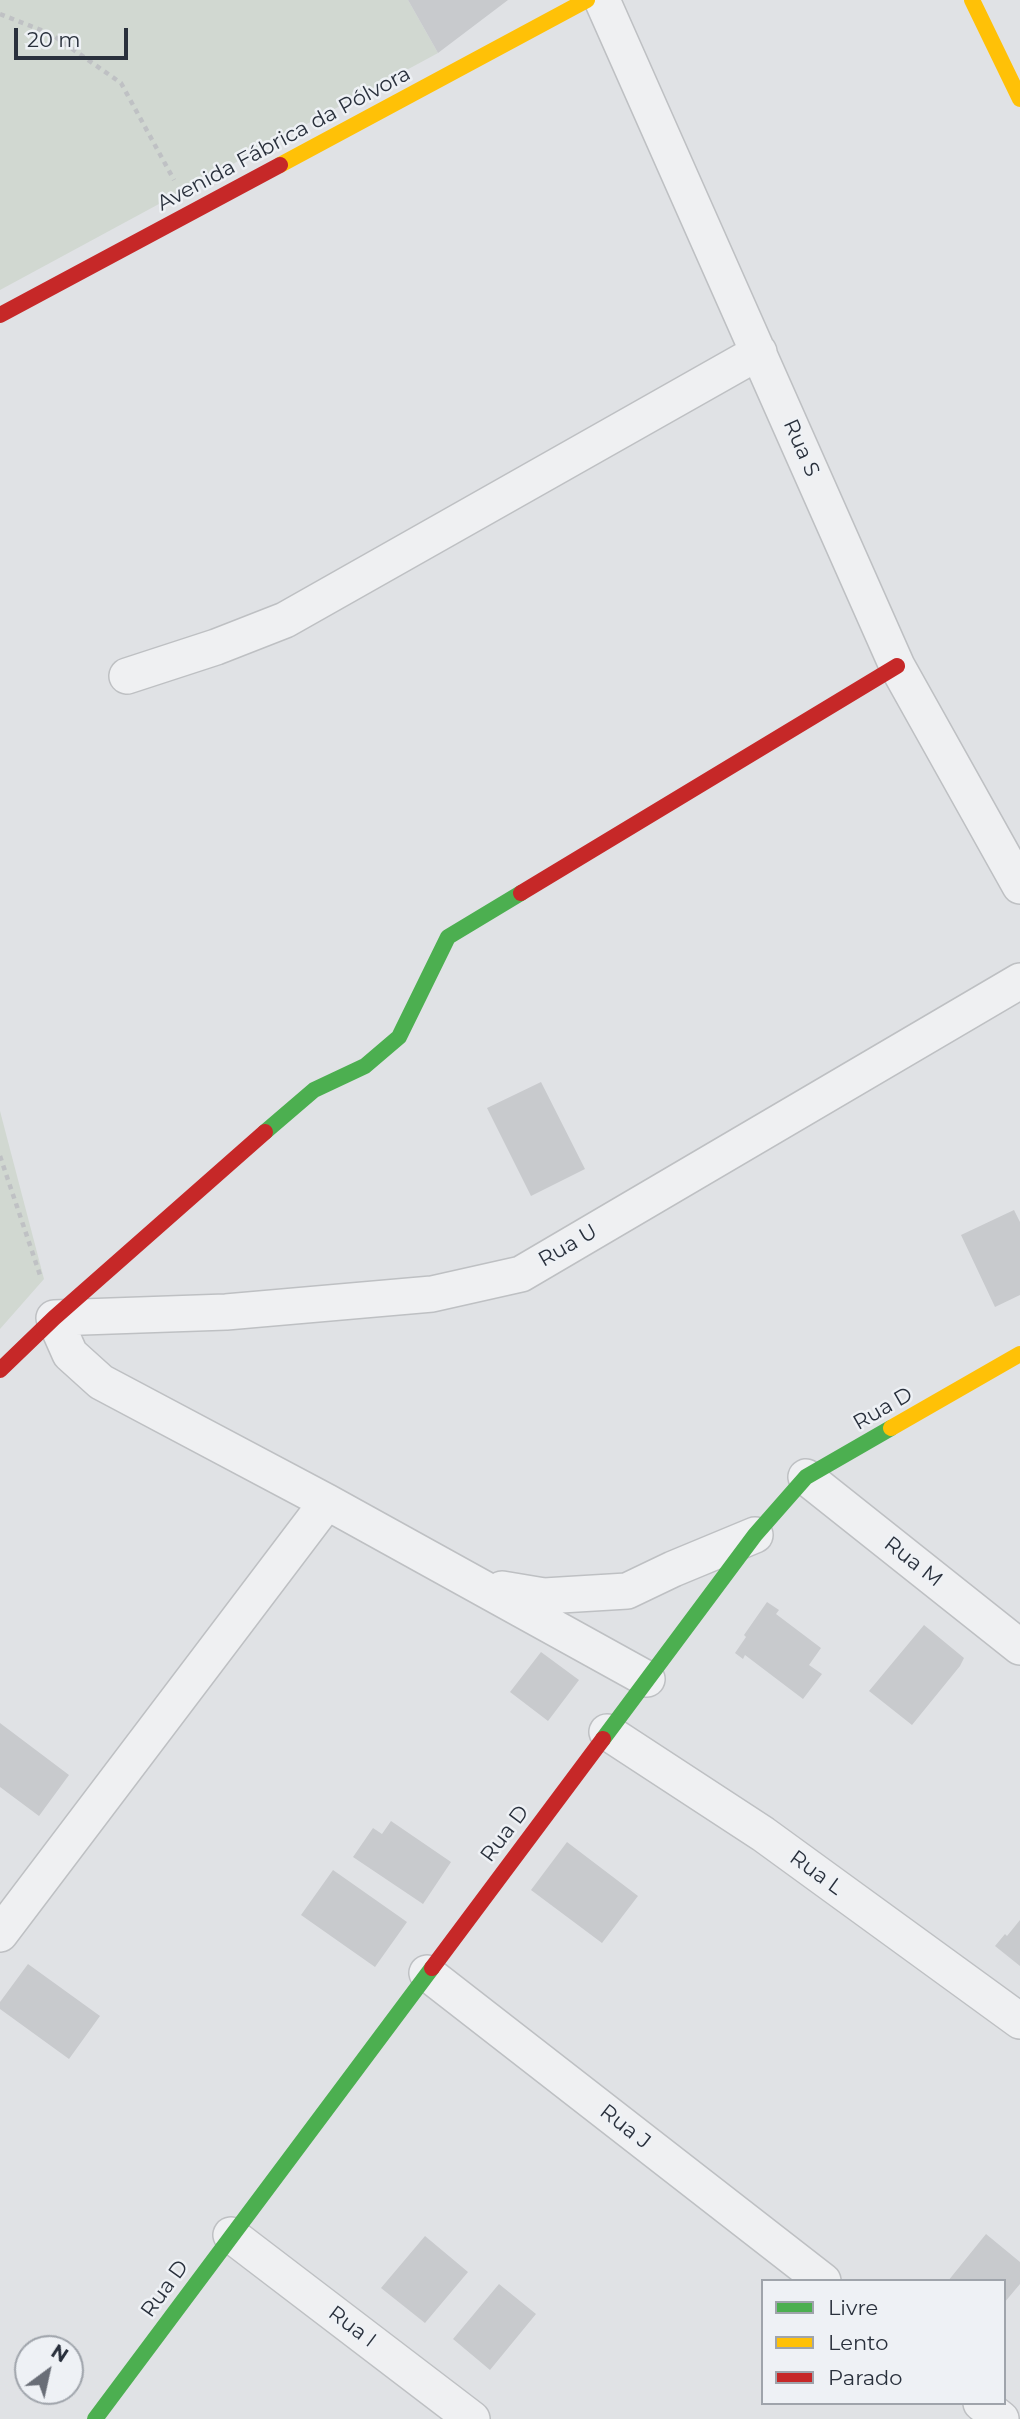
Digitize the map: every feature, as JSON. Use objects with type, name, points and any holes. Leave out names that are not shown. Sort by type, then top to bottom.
[{"type":"street","points":[[972,0],[1020,99]]},
{"type":"street","name":"Avenida Fábrica da Pólvora","points":[[0,315],[584,2]]},
{"type":"street","name":"Rua S","points":[[584,2],[759,352],[897,666],[1020,886]]},
{"type":"street","points":[[127,676],[216,647],[285,620],[759,352]]},
{"type":"street","points":[[0,1370],[54,1318],[314,1090],[365,1066],[399,1037],[448,937],[897,666]]},
{"type":"street","name":"Rua U","points":[[54,1318],[226,1312],[432,1294],[521,1274],[1020,981]]},
{"type":"street","points":[[54,1318],[70,1354],[101,1382],[327,1502],[647,1679]]},
{"type":"street","name":"Rua D","points":[[95,2419],[755,1535],[806,1477],[1020,1354]]},
{"type":"street","name":"Rua M","points":[[806,1477],[1020,1647]]},
{"type":"street","points":[[0,1934],[327,1502]]},
{"type":"street","points":[[478,1585],[544,1596],[627,1591],[755,1535]]},
{"type":"street","name":"Rua L","points":[[607,1732],[762,1834],[1020,2021]]},
{"type":"street","name":"Rua J","points":[[427,1973],[820,2279]]},
{"type":"street","name":"Rua I","points":[[232,2235],[472,2419]]},
{"type":"street","points":[[984,2405],[1001,2419]]},
{"type":"path","points":[[0,14],[51,34],[121,83],[192,212]]},
{"type":"path","points":[[0,1156],[54,1318]]},
{"type":"shaded area","points":[[0,0],[408,0],[438,53],[0,290]]},
{"type":"shaded area","points":[[0,1111],[44,1279],[0,1329]]},
{"type":"building","points":[[408,0],[508,0],[438,53]]},
{"type":"building","points":[[541,1082],[585,1169],[531,1196],[487,1108]]},
{"type":"building","points":[[1014,1210],[1020,1222],[1020,1295],[995,1307],[961,1235]]},
{"type":"building","points":[[767,1602],[779,1610],[776,1614],[821,1648],[809,1665],[822,1674],[803,1699],[745,1655],[743,1659],[735,1653]]},
{"type":"building","points":[[924,1625],[964,1658],[912,1725],[869,1691]]},
{"type":"building","points":[[541,1652],[579,1680],[548,1721],[510,1692]]},
{"type":"building","points":[[0,1723],[69,1775],[39,1816],[0,1787]]},
{"type":"building","points":[[391,1821],[451,1862],[423,1904],[353,1857],[373,1828],[382,1834]]},
{"type":"building","points":[[567,1842],[638,1896],[602,1943],[531,1890]]},
{"type":"building","points":[[333,1870],[407,1922],[375,1967],[301,1915]]},
{"type":"building","points":[[1020,1920],[1020,1966],[995,1946]]},
{"type":"building","points":[[28,1964],[100,2016],[69,2059],[0,2009],[0,2002]]},
{"type":"building","points":[[986,2234],[1020,2262],[1020,2284],[1006,2301],[1006,2279],[950,2279]]},
{"type":"building","points":[[425,2236],[468,2272],[425,2323],[381,2288]]},
{"type":"building","points":[[499,2284],[536,2314],[490,2370],[453,2339]]},
{"type":"traffic: fast","points":[[265,1132],[314,1090],[365,1066],[399,1037],[448,937],[521,893]]},
{"type":"traffic: fast","points":[[603,1739],[755,1535],[806,1477],[891,1428]]},
{"type":"traffic: fast","points":[[95,2419],[432,1968]]},
{"type":"traffic: slow","points":[[280,165],[587,0]]},
{"type":"traffic: slow","points":[[972,0],[1020,99]]},
{"type":"traffic: slow","points":[[891,1428],[1020,1354]]},
{"type":"traffic: jam","points":[[0,315],[280,165]]},
{"type":"traffic: jam","points":[[521,893],[897,666]]},
{"type":"traffic: jam","points":[[0,1370],[54,1318],[265,1132]]},
{"type":"traffic: jam","points":[[432,1968],[603,1739]]}]
